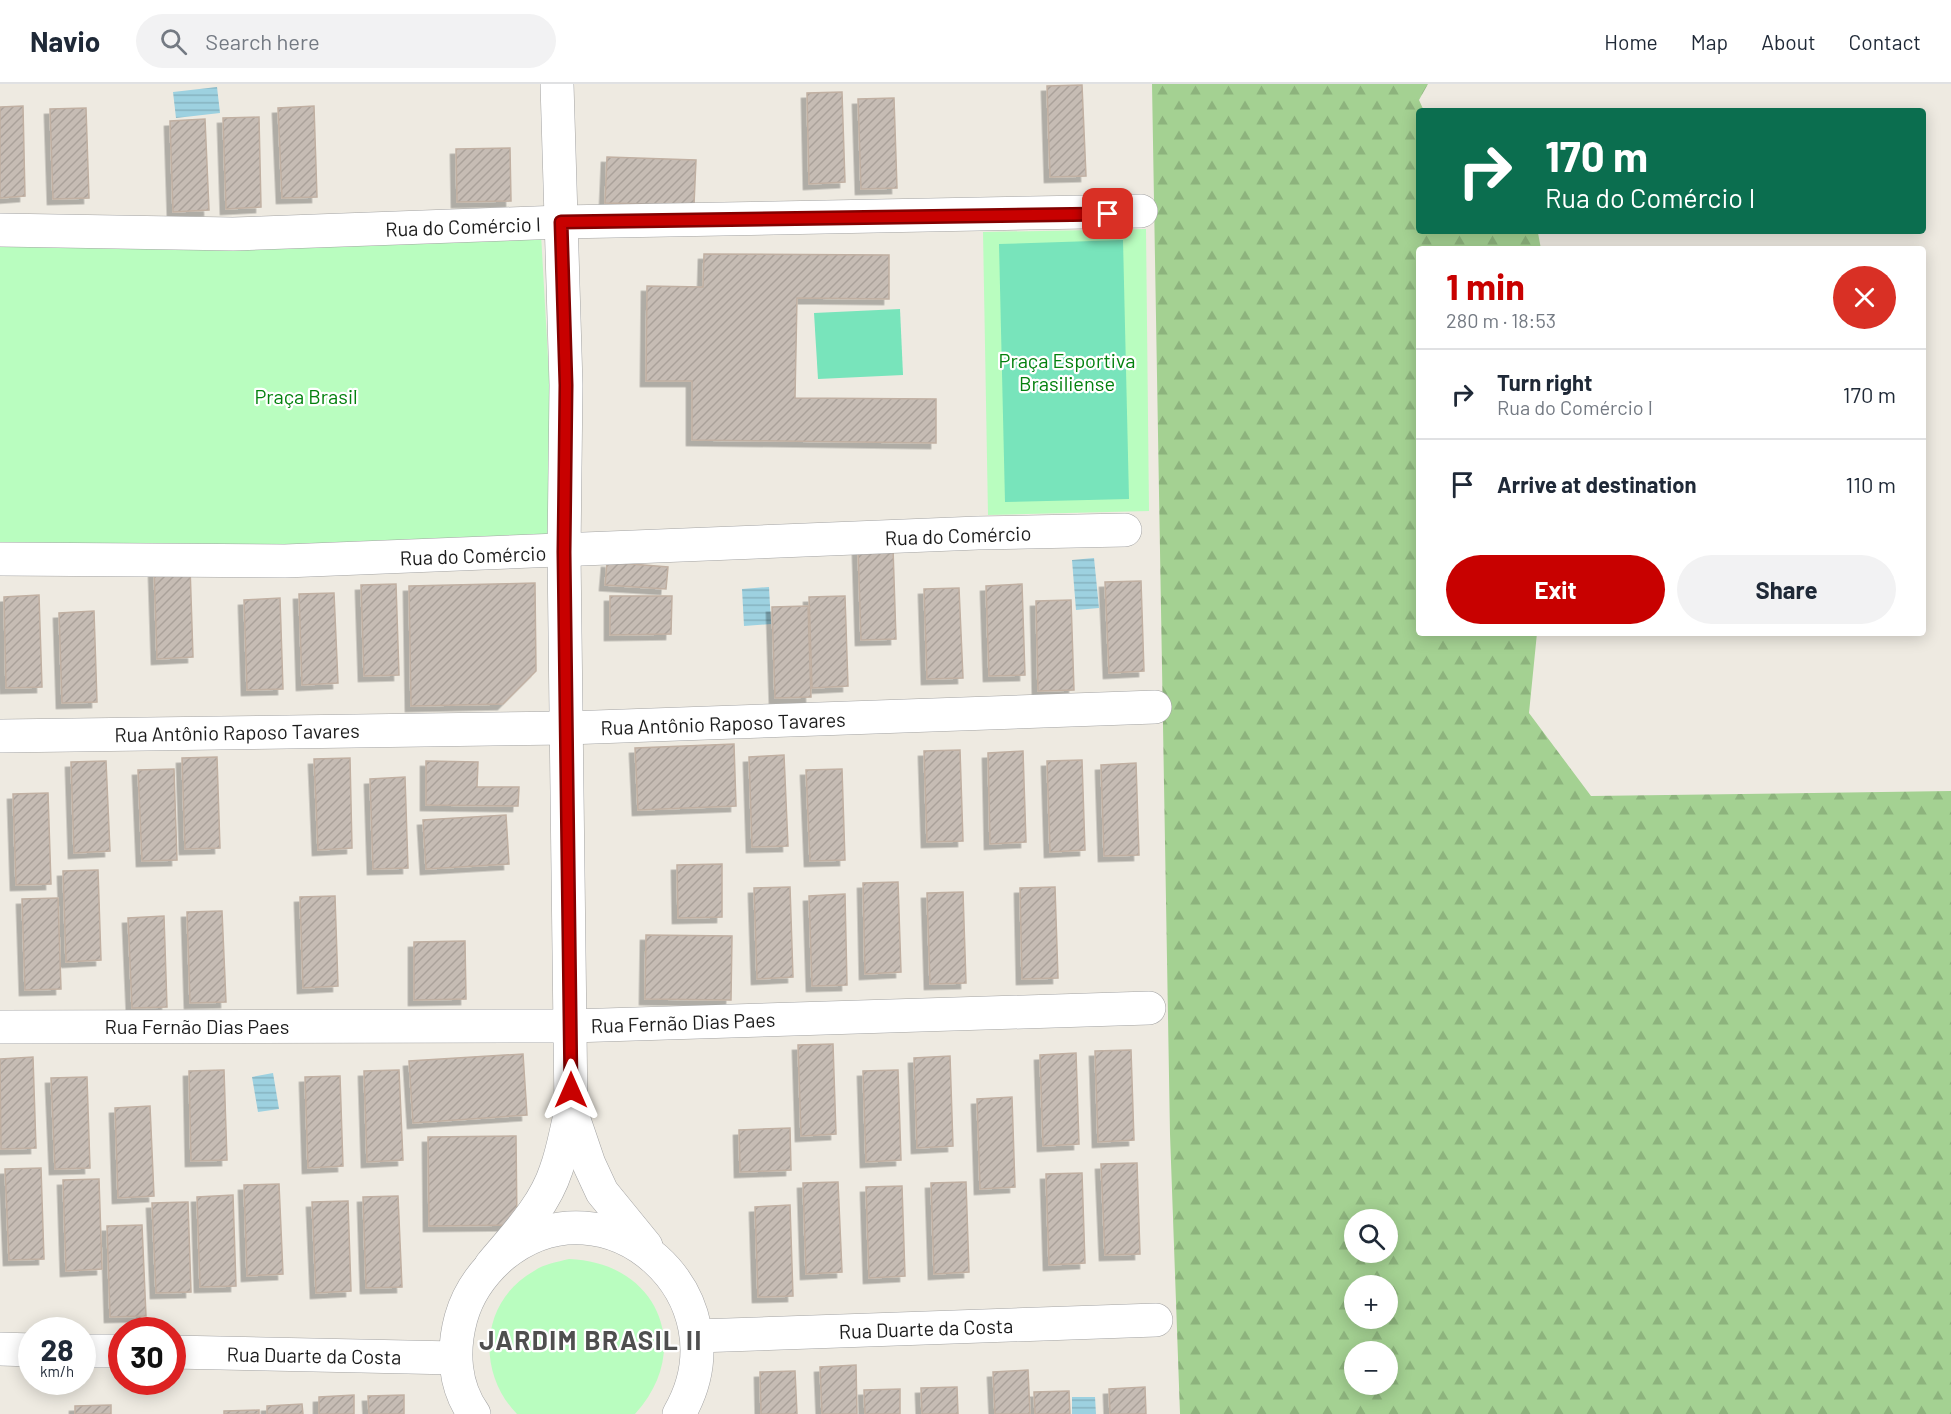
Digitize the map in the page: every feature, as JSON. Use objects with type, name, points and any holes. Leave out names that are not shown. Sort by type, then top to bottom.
[{"type":"street","points":[[474,1414],[459,1382],[455,1358],[457,1332],[464,1306],[475,1284],[534,1213],[550,1186],[557,1170],[571,1111],[564,552],[566,385],[557,84]]},
{"type":"street","name":"Rua do Comércio I","points":[[0,230],[233,234],[561,222],[1141,212]]},
{"type":"street","name":"Rua do Comércio","points":[[0,559],[285,561],[1125,530]]},
{"type":"street","name":"Rua Antônio Raposo Tavares","points":[[2,736],[567,728],[1155,708]]},
{"type":"street","name":"Rua Fernão Dias Paes","points":[[0,1027],[571,1026],[1149,1008]]},
{"type":"street","points":[[571,1111],[589,1164],[602,1192],[673,1276],[689,1305],[697,1336],[697,1368],[688,1398],[680,1414]]},
{"type":"street","points":[[491,1265],[514,1246],[542,1234],[578,1229],[618,1236],[642,1248],[659,1261]]},
{"type":"street","name":"Rua Duarte da Costa","points":[[697,1336],[1156,1320]]},
{"type":"street","points":[[0,1349],[18,1350]]},
{"type":"street","name":"Rua Duarte da Costa","points":[[186,1352],[455,1358]]},
{"type":"green space","points":[[1152,84],[1428,84],[1419,100],[1423,108],[1416,108],[1416,234],[1538,234],[1540,246],[1416,246],[1416,636],[1537,636],[1529,713],[1591,796],[1951,791],[1951,1414],[1180,1414],[1170,1134]]},
{"type":"green space","name":"Praça Esportiva Brasiliense","points":[[1146,229],[1149,511],[988,515],[983,232]]},
{"type":"green space","name":"Praça Brasil","points":[[541,234],[551,411],[552,543],[282,550],[0,543],[0,244]]},
{"type":"green space","name":"Praça Esportiva Brasiliense","points":[[1123,240],[1129,499],[1005,502],[999,244]]},
{"type":"green space","points":[[900,309],[903,375],[818,379],[814,313]]},
{"type":"green space","points":[[569,1259],[600,1264],[625,1275],[644,1292],[658,1313],[664,1337],[662,1362],[653,1389],[635,1414],[517,1414],[504,1397],[495,1378],[490,1358],[490,1338],[494,1318],[503,1300],[516,1284],[534,1271]]},
{"type":"water","points":[[217,87],[220,113],[176,118],[173,92]]},
{"type":"water","points":[[1094,558],[1099,608],[1076,610],[1072,560]]},
{"type":"water","points":[[769,587],[771,624],[744,626],[742,589]]},
{"type":"water","points":[[273,1073],[279,1109],[258,1112],[252,1077]]},
{"type":"water","points":[[1072,1397],[1095,1397],[1096,1414],[1072,1414]]},
{"type":"building","points":[[1082,85],[1086,176],[1050,177],[1047,86]]},
{"type":"building","points":[[842,92],[845,182],[809,184],[807,93]]},
{"type":"building","points":[[894,98],[897,188],[861,189],[858,99]]},
{"type":"building","points":[[23,106],[25,196],[0,198],[0,107]]},
{"type":"building","points":[[314,106],[317,197],[282,198],[278,108]]},
{"type":"building","points":[[86,108],[89,198],[53,199],[50,109]]},
{"type":"building","points":[[259,117],[261,207],[226,209],[223,118]]},
{"type":"building","points":[[205,119],[209,210],[173,212],[170,121]]},
{"type":"building","points":[[510,148],[511,201],[457,202],[456,149]]},
{"type":"building","points":[[607,157],[696,160],[694,205],[605,203]]},
{"type":"building","points":[[704,254],[889,255],[889,299],[797,298],[795,398],[936,399],[936,443],[692,440],[692,381],[646,381],[647,286],[703,287]]},
{"type":"building","points":[[893,548],[896,639],[861,640],[858,549]]},
{"type":"building","points":[[607,562],[668,567],[666,589],[605,585]]},
{"type":"building","points":[[190,566],[193,657],[157,659],[154,568]]},
{"type":"building","points":[[1141,581],[1144,671],[1109,673],[1105,582]]},
{"type":"building","points":[[535,583],[536,671],[503,704],[411,706],[409,586]]},
{"type":"building","points":[[396,584],[399,675],[364,676],[361,585]]},
{"type":"building","points":[[1022,584],[1025,675],[989,676],[986,586]]},
{"type":"building","points":[[959,588],[963,678],[927,679],[924,589]]},
{"type":"building","points":[[334,593],[338,683],[302,685],[299,594]]},
{"type":"building","points":[[39,595],[42,687],[6,688],[4,597]]},
{"type":"building","points":[[610,596],[672,596],[671,634],[610,635]]},
{"type":"building","points":[[845,596],[848,686],[812,688],[809,597]]},
{"type":"building","points":[[280,598],[283,689],[247,690],[244,600]]},
{"type":"building","points":[[1071,600],[1074,690],[1038,691],[1036,601]]},
{"type":"building","points":[[808,606],[811,697],[775,698],[772,607]]},
{"type":"building","points":[[94,611],[97,702],[62,703],[59,613]]},
{"type":"building","points":[[734,744],[736,806],[638,810],[635,748]]},
{"type":"building","points":[[960,750],[963,841],[927,842],[924,751]]},
{"type":"building","points":[[1023,751],[1026,842],[990,844],[988,753]]},
{"type":"building","points":[[784,755],[788,846],[752,847],[749,757]]},
{"type":"building","points":[[217,757],[220,848],[185,849],[182,758]]},
{"type":"building","points":[[350,758],[352,848],[318,850],[314,759]]},
{"type":"building","points":[[1082,760],[1085,850],[1050,852],[1047,761]]},
{"type":"building","points":[[106,761],[110,851],[74,853],[71,762]]},
{"type":"building","points":[[426,761],[478,762],[477,787],[519,787],[518,806],[426,805]]},
{"type":"building","points":[[1136,763],[1139,855],[1104,856],[1101,765]]},
{"type":"building","points":[[174,769],[177,860],[142,861],[138,770]]},
{"type":"building","points":[[842,769],[845,860],[810,861],[806,770]]},
{"type":"building","points":[[405,777],[408,868],[373,869],[370,779]]},
{"type":"building","points":[[48,793],[51,884],[16,885],[13,794]]},
{"type":"building","points":[[506,815],[509,864],[426,869],[423,820]]},
{"type":"building","points":[[722,864],[722,917],[678,918],[677,865]]},
{"type":"building","points":[[98,870],[101,960],[66,962],[63,871]]},
{"type":"building","points":[[898,882],[901,972],[865,974],[863,883]]},
{"type":"building","points":[[790,887],[793,977],[757,979],[754,888]]},
{"type":"building","points":[[1055,887],[1058,978],[1022,979],[1020,888]]},
{"type":"building","points":[[963,892],[966,983],[930,984],[927,893]]},
{"type":"building","points":[[845,894],[847,985],[812,986],[809,896]]},
{"type":"building","points":[[335,896],[338,986],[303,988],[300,897]]},
{"type":"building","points":[[58,898],[61,989],[25,990],[22,899]]},
{"type":"building","points":[[222,911],[226,1002],[190,1003],[187,912]]},
{"type":"building","points":[[164,916],[167,1007],[132,1008],[128,918]]},
{"type":"building","points":[[646,935],[732,936],[731,1000],[645,999]]},
{"type":"building","points":[[465,941],[466,999],[414,1000],[414,942]]},
{"type":"building","points":[[833,1044],[836,1134],[801,1136],[798,1045]]},
{"type":"building","points":[[1131,1050],[1134,1140],[1098,1142],[1095,1051]]},
{"type":"building","points":[[1076,1053],[1079,1144],[1043,1146],[1040,1055]]},
{"type":"building","points":[[523,1054],[527,1115],[413,1123],[409,1061]]},
{"type":"building","points":[[950,1056],[953,1146],[917,1148],[914,1058]]},
{"type":"building","points":[[33,1057],[36,1148],[1,1149],[0,1059]]},
{"type":"building","points":[[224,1070],[227,1160],[191,1161],[189,1071]]},
{"type":"building","points":[[399,1070],[403,1160],[367,1162],[364,1071]]},
{"type":"building","points":[[898,1070],[901,1160],[866,1162],[863,1071]]},
{"type":"building","points":[[340,1076],[343,1166],[308,1168],[305,1077]]},
{"type":"building","points":[[87,1077],[90,1168],[55,1169],[51,1078]]},
{"type":"building","points":[[1012,1097],[1015,1187],[980,1189],[977,1099]]},
{"type":"building","points":[[150,1106],[154,1196],[118,1198],[115,1108]]},
{"type":"building","points":[[790,1128],[791,1170],[740,1172],[739,1130]]},
{"type":"building","points":[[516,1136],[517,1225],[429,1226],[428,1137]]},
{"type":"building","points":[[1137,1163],[1140,1254],[1105,1255],[1101,1164]]},
{"type":"building","points":[[41,1168],[44,1259],[9,1260],[5,1169]]},
{"type":"building","points":[[1082,1173],[1085,1263],[1049,1265],[1046,1174]]},
{"type":"building","points":[[99,1179],[102,1269],[66,1271],[63,1180]]},
{"type":"building","points":[[838,1182],[842,1272],[806,1274],[803,1183]]},
{"type":"building","points":[[966,1182],[969,1272],[934,1274],[931,1183]]},
{"type":"building","points":[[279,1184],[283,1274],[247,1276],[244,1185]]},
{"type":"building","points":[[902,1186],[905,1276],[869,1278],[866,1187]]},
{"type":"building","points":[[233,1195],[236,1286],[200,1287],[197,1197]]},
{"type":"building","points":[[398,1196],[402,1287],[366,1288],[363,1197]]},
{"type":"building","points":[[348,1201],[351,1291],[316,1293],[312,1202]]},
{"type":"building","points":[[188,1202],[191,1292],[156,1293],[152,1203]]},
{"type":"building","points":[[790,1205],[793,1296],[758,1297],[755,1207]]},
{"type":"building","points":[[142,1225],[146,1316],[110,1317],[107,1226]]},
{"type":"building","points":[[856,1365],[857,1414],[822,1414],[820,1367]]},
{"type":"building","points":[[1028,1370],[1030,1414],[995,1414],[993,1372]]},
{"type":"building","points":[[795,1371],[797,1414],[761,1414],[760,1372]]},
{"type":"building","points":[[957,1387],[958,1414],[922,1414],[921,1388]]},
{"type":"building","points":[[1145,1387],[1146,1414],[1110,1414],[1109,1389]]},
{"type":"building","points":[[900,1389],[900,1414],[865,1414],[864,1390]]},
{"type":"building","points":[[1069,1391],[1070,1414],[1035,1414],[1034,1392]]},
{"type":"building","points":[[354,1395],[354,1414],[319,1414],[319,1397]]},
{"type":"building","points":[[404,1395],[404,1414],[369,1414],[368,1396]]},
{"type":"building","points":[[302,1404],[303,1414],[267,1414],[267,1406]]},
{"type":"building","points":[[111,1405],[111,1414],[75,1414],[75,1406]]},
{"type":"building","points":[[259,1410],[259,1414],[224,1414],[224,1411]]},
{"type":"district","name":"JARDIM BRASIL II","points":[[591,1339]]},
{"type":"route","points":[[571,1090],[564,552],[566,385],[561,222],[1108,214]]}]
